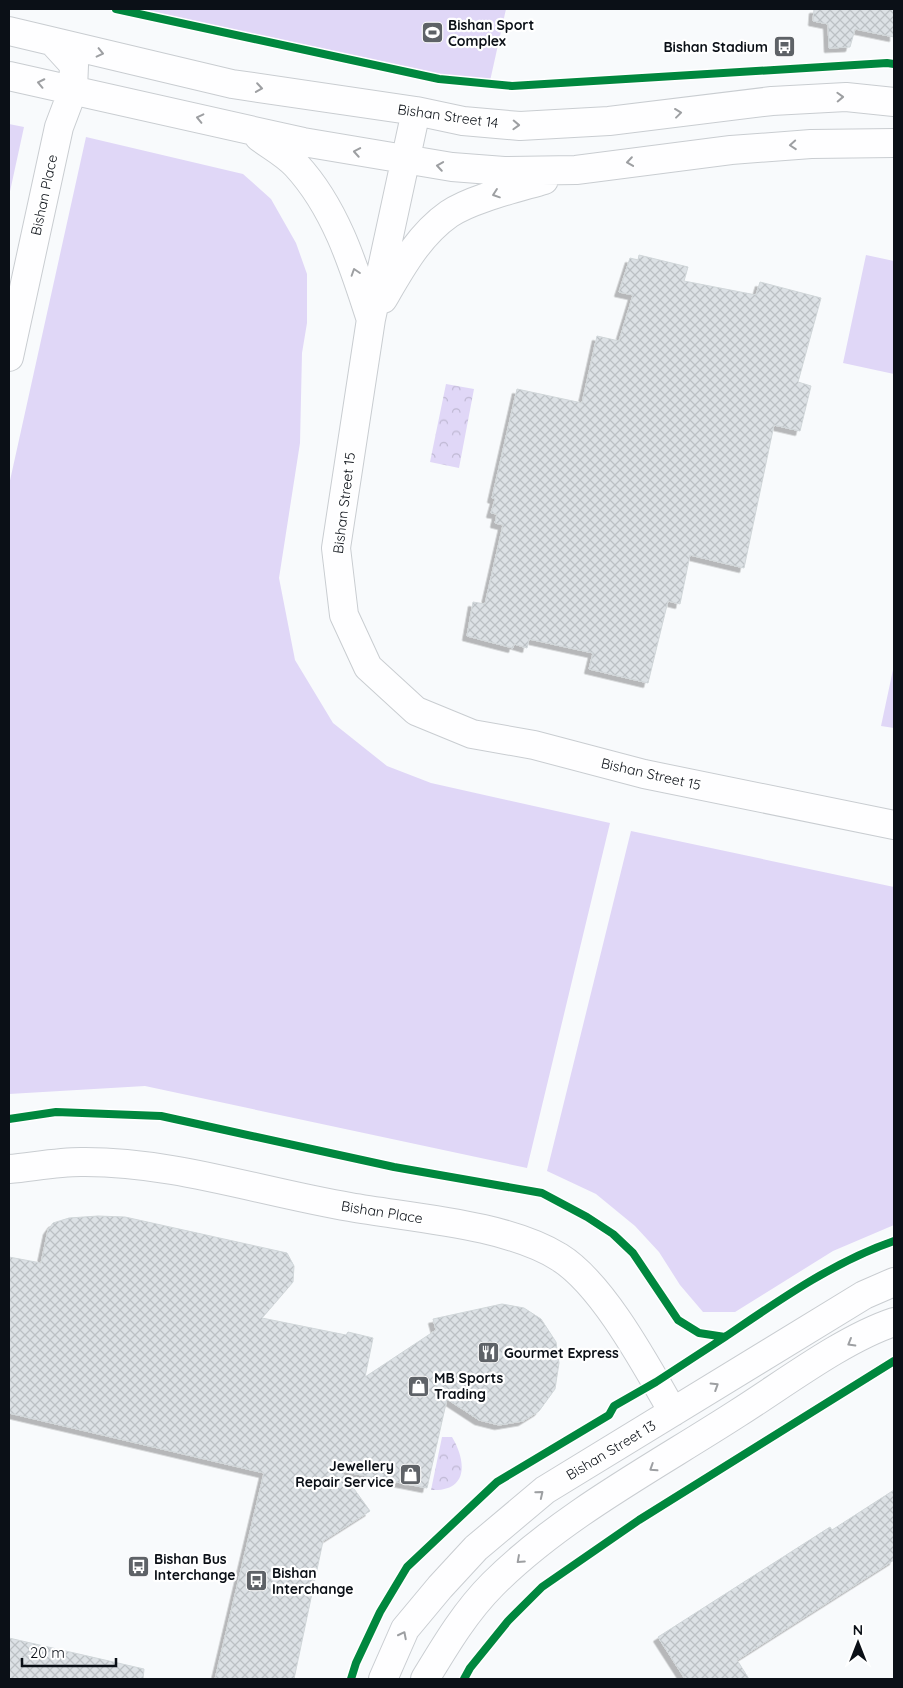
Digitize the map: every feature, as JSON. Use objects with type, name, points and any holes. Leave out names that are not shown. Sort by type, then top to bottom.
[{"type":"street","name":"Bishan Street 14","points":[[9,31],[232,84],[416,111],[463,121],[520,126],[609,121],[791,100],[846,97],[894,102]]},
{"type":"street","name":"Bishan Place","points":[[9,357],[59,127],[73,90],[74,65],[53,42]]},
{"type":"street","points":[[9,76],[303,142],[452,167],[495,170],[576,170],[731,150],[811,144],[894,143]]},
{"type":"street","name":"Bishan Street 15","points":[[416,111],[371,318],[336,548],[344,615],[368,667],[416,711],[472,734],[534,746],[644,774],[894,825]]},
{"type":"street","points":[[247,128],[296,164],[328,209],[351,259],[371,318]]},
{"type":"street","points":[[371,318],[411,250],[449,214],[493,195],[576,170]]},
{"type":"street","name":"Bishan Place","points":[[9,1169],[81,1162],[161,1168],[349,1207],[465,1225],[522,1240],[560,1257],[587,1281],[610,1310],[673,1412]]},
{"type":"street","name":"Bishan Street 13","points":[[383,1679],[405,1630],[476,1548],[545,1490],[864,1295],[894,1282]]},
{"type":"street","points":[[425,1679],[454,1630],[493,1585],[550,1533],[810,1367],[877,1328],[894,1322]]},
{"type":"green space","name":"Bishan Sport Complex","points":[[136,9],[506,9],[490,81],[435,74]]},
{"type":"green space","points":[[9,124],[24,127],[9,196]]},
{"type":"green space","points":[[86,137],[243,174],[271,199],[296,243],[307,274],[307,323],[302,353],[300,443],[279,578],[295,660],[333,723],[387,766],[431,783],[610,823],[527,1168],[145,1086],[9,1094],[9,485]]},
{"type":"green space","points":[[866,255],[894,261],[894,374],[843,363]]},
{"type":"green space","points":[[446,384],[474,389],[459,468],[430,462]]},
{"type":"green space","points":[[894,665],[894,728],[881,726]]},
{"type":"green space","points":[[631,831],[894,887],[894,1225],[833,1251],[735,1312],[703,1312],[680,1285],[659,1252],[635,1226],[596,1194],[547,1171]]},
{"type":"green space","points":[[442,1437],[452,1437],[460,1456],[461,1474],[458,1481],[452,1486],[431,1490]]},
{"type":"building","points":[[814,9],[894,9],[894,37],[855,29],[850,47],[829,48],[828,24],[813,21]]},
{"type":"building","points":[[639,255],[688,267],[684,281],[756,295],[760,282],[821,298],[798,382],[811,386],[800,431],[774,425],[744,568],[690,555],[680,604],[668,601],[648,683],[589,669],[593,653],[529,639],[527,648],[514,644],[513,648],[467,636],[473,602],[485,604],[503,525],[495,523],[497,514],[491,513],[495,499],[492,498],[517,389],[582,403],[597,336],[619,341],[633,295],[619,292],[630,258],[638,260]]},
{"type":"building","points":[[125,1217],[287,1253],[294,1266],[293,1282],[262,1318],[346,1335],[348,1332],[373,1338],[365,1377],[436,1330],[433,1319],[502,1304],[524,1308],[541,1319],[556,1342],[559,1363],[555,1389],[539,1411],[523,1421],[499,1425],[479,1420],[447,1399],[427,1488],[341,1471],[370,1511],[323,1541],[294,1679],[215,1679],[264,1473],[9,1413],[9,1257],[41,1263],[48,1230],[53,1223],[69,1218]]},
{"type":"building","points":[[894,1490],[894,1560],[737,1660],[749,1679],[685,1679],[658,1637],[830,1527],[832,1530]]},
{"type":"building","points":[[9,1638],[144,1669],[143,1679],[9,1679]]},
{"type":"cycle path","points":[[116,9],[439,79],[512,86],[894,64]]},
{"type":"cycle path","points":[[9,1119],[56,1112],[161,1116],[394,1167],[542,1193],[587,1217],[613,1234],[633,1253],[678,1320],[699,1333],[725,1337],[806,1283],[849,1260],[894,1241]]},
{"type":"cycle path","points":[[351,1679],[356,1663],[380,1612],[407,1567],[497,1482],[609,1415],[614,1406],[656,1382],[725,1337]]},
{"type":"cycle path","points":[[464,1679],[470,1668],[508,1621],[542,1587],[639,1520],[894,1361]]},
{"type":"place","name":"Bishan Sport Complex","points":[[432,33]]},
{"type":"place","name":"Bishan Stadium","points":[[784,47]]},
{"type":"place","name":"Gourmet Express","points":[[488,1353]]},
{"type":"place","name":"MB Sports Trading","points":[[418,1386]]},
{"type":"place","name":"Jewellery Repair Service","points":[[410,1474]]},
{"type":"place","name":"Bishan Bus Interchange","points":[[138,1567]]},
{"type":"place","name":"Bishan Interchange","points":[[256,1581]]}]
